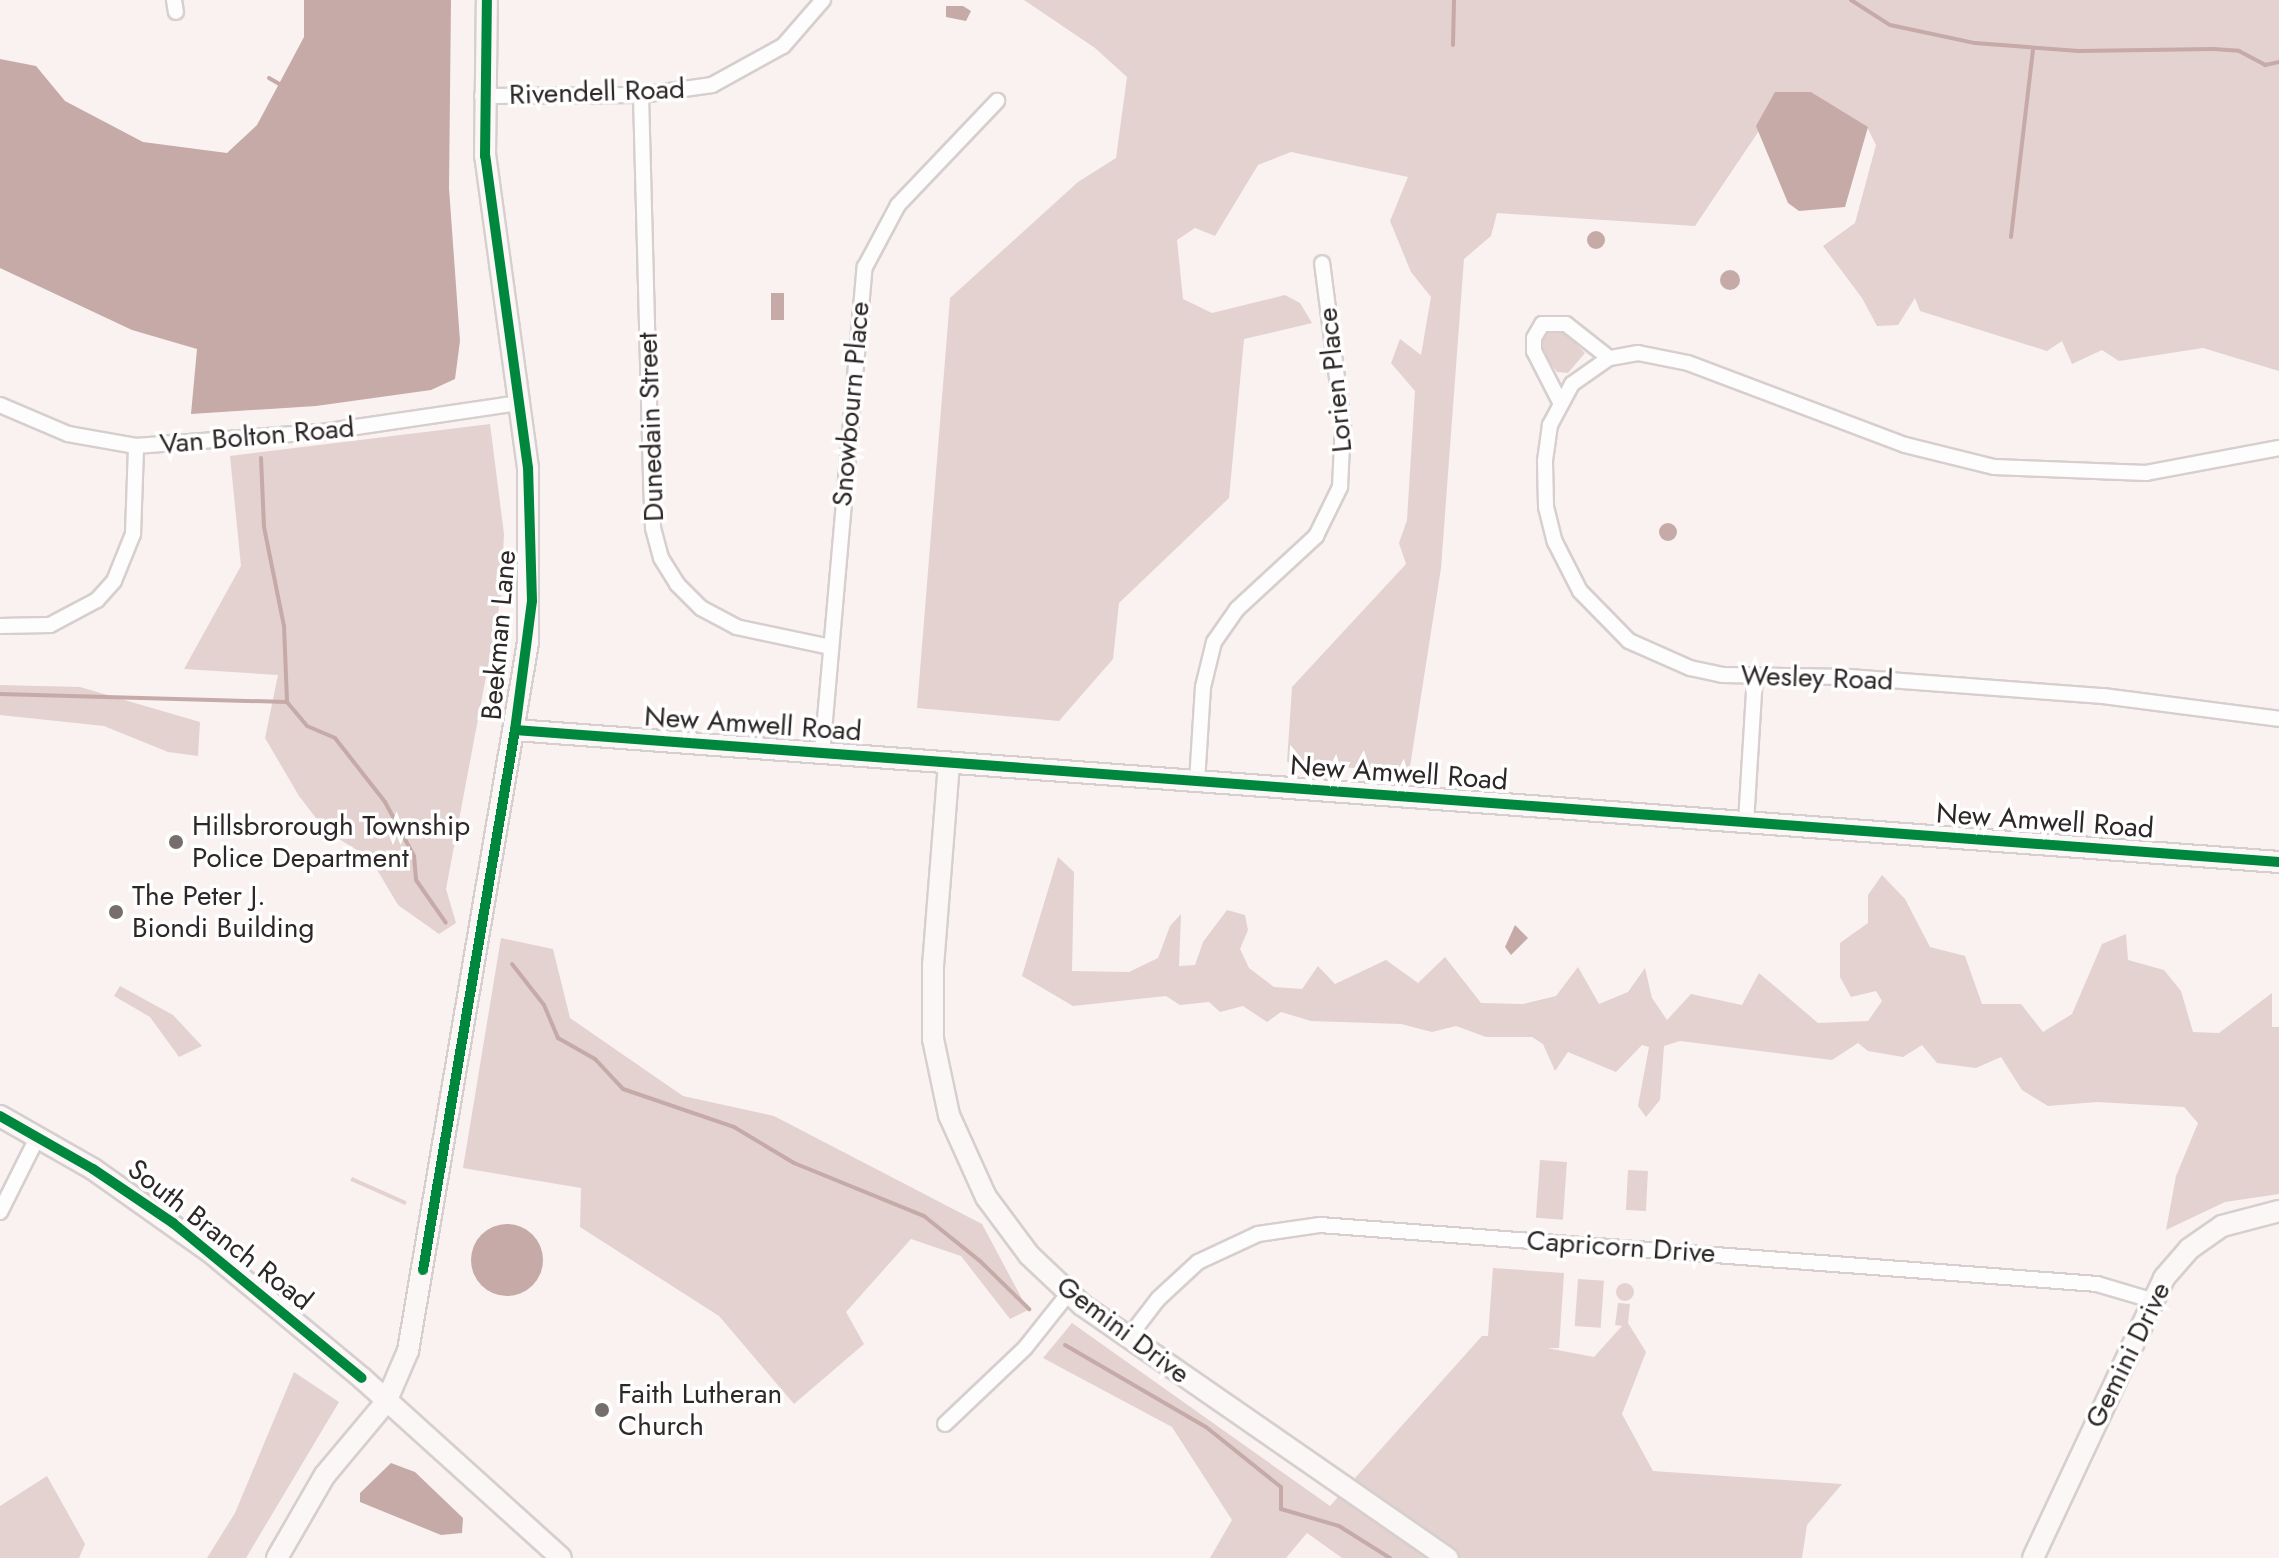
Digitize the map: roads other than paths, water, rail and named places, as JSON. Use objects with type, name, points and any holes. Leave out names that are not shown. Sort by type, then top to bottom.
[{"type":"street","name":"Beekman Lane","points":[[277,1558],[325,1475],[386,1402],[408,1351],[515,730],[532,601],[531,508],[519,403],[492,232],[482,96],[487,0]]},
{"type":"street","name":"Rivendell Road","points":[[482,96],[680,92],[740,74],[783,46],[823,0]]},
{"type":"street","name":"Dunedain Street","points":[[641,95],[653,528],[661,558],[677,584],[701,608],[736,627],[830,647]]},
{"type":"street","name":"Snowbourn Place","points":[[822,754],[865,267],[898,205],[997,101]]},
{"type":"street","name":"Lorien Place","points":[[1197,782],[1203,687],[1214,642],[1237,609],[1316,536],[1340,487],[1343,424],[1322,263]]},
{"type":"street","points":[[1560,402],[1534,351],[1534,338],[1542,324],[1566,324],[1609,358],[1638,353],[1688,363],[1905,445],[1994,467],[2146,473],[2279,448]]},
{"type":"street","name":"Wesley Road","points":[[1609,358],[1572,384],[1560,402],[1545,462],[1546,507],[1555,542],[1580,591],[1629,641],[1658,657],[1690,668],[1755,676],[1849,677],[2103,696],[2279,719]]},
{"type":"street","name":"Van Bolton Road","points":[[0,405],[68,434],[136,446],[329,431],[519,403]]},
{"type":"street","points":[[0,626],[50,625],[75,615],[114,581],[133,534],[136,446]]},
{"type":"street","points":[[1746,823],[1755,676]]},
{"type":"street","name":"New Amwell Road","points":[[515,730],[2279,862]]},
{"type":"street","name":"Gemini Drive","points":[[949,763],[931,999],[939,1078],[961,1148],[986,1197],[1029,1255],[1068,1294],[1448,1558]]},
{"type":"street","name":"South Branch Road","points":[[0,1116],[38,1136],[185,1232],[386,1402],[561,1558]]},
{"type":"street","points":[[0,1212],[38,1136]]},
{"type":"street","name":"Gemini Drive","points":[[2033,1558],[2151,1300],[2177,1260],[2204,1237],[2243,1217],[2279,1211]]},
{"type":"street","name":"Capricorn Drive","points":[[1128,1338],[1158,1299],[1198,1262],[1258,1234],[1320,1225],[2097,1284],[2151,1300]]},
{"type":"street","points":[[945,1424],[1025,1348],[1068,1294]]},
{"type":"waterway","points":[[1453,45],[1454,0]]},
{"type":"waterway","points":[[1851,0],[1890,25],[1975,43],[2079,51],[2213,49],[2239,51],[2265,65],[2279,62]]},
{"type":"waterway","points":[[2011,237],[2033,49]]},
{"type":"waterway","points":[[269,78],[281,85]]},
{"type":"waterway","points":[[261,458],[264,527],[284,626],[287,702]]},
{"type":"waterway","points":[[0,694],[287,702],[307,726],[335,738],[385,802],[414,856],[416,880],[446,923]]},
{"type":"waterway","points":[[512,964],[544,1005],[558,1038],[595,1059],[623,1089],[734,1127],[794,1163],[924,1216],[980,1261],[1029,1309]]},
{"type":"waterway","points":[[1065,1345],[1206,1427],[1281,1487],[1281,1509],[1339,1526],[1390,1558]]},
{"type":"place","name":"Hillsbrorough Township Police Department","points":[[176,842]]},
{"type":"place","name":"The Peter J. Biondi Building","points":[[116,912]]},
{"type":"place","name":"Faith Lutheran Church","points":[[602,1410]]}]
